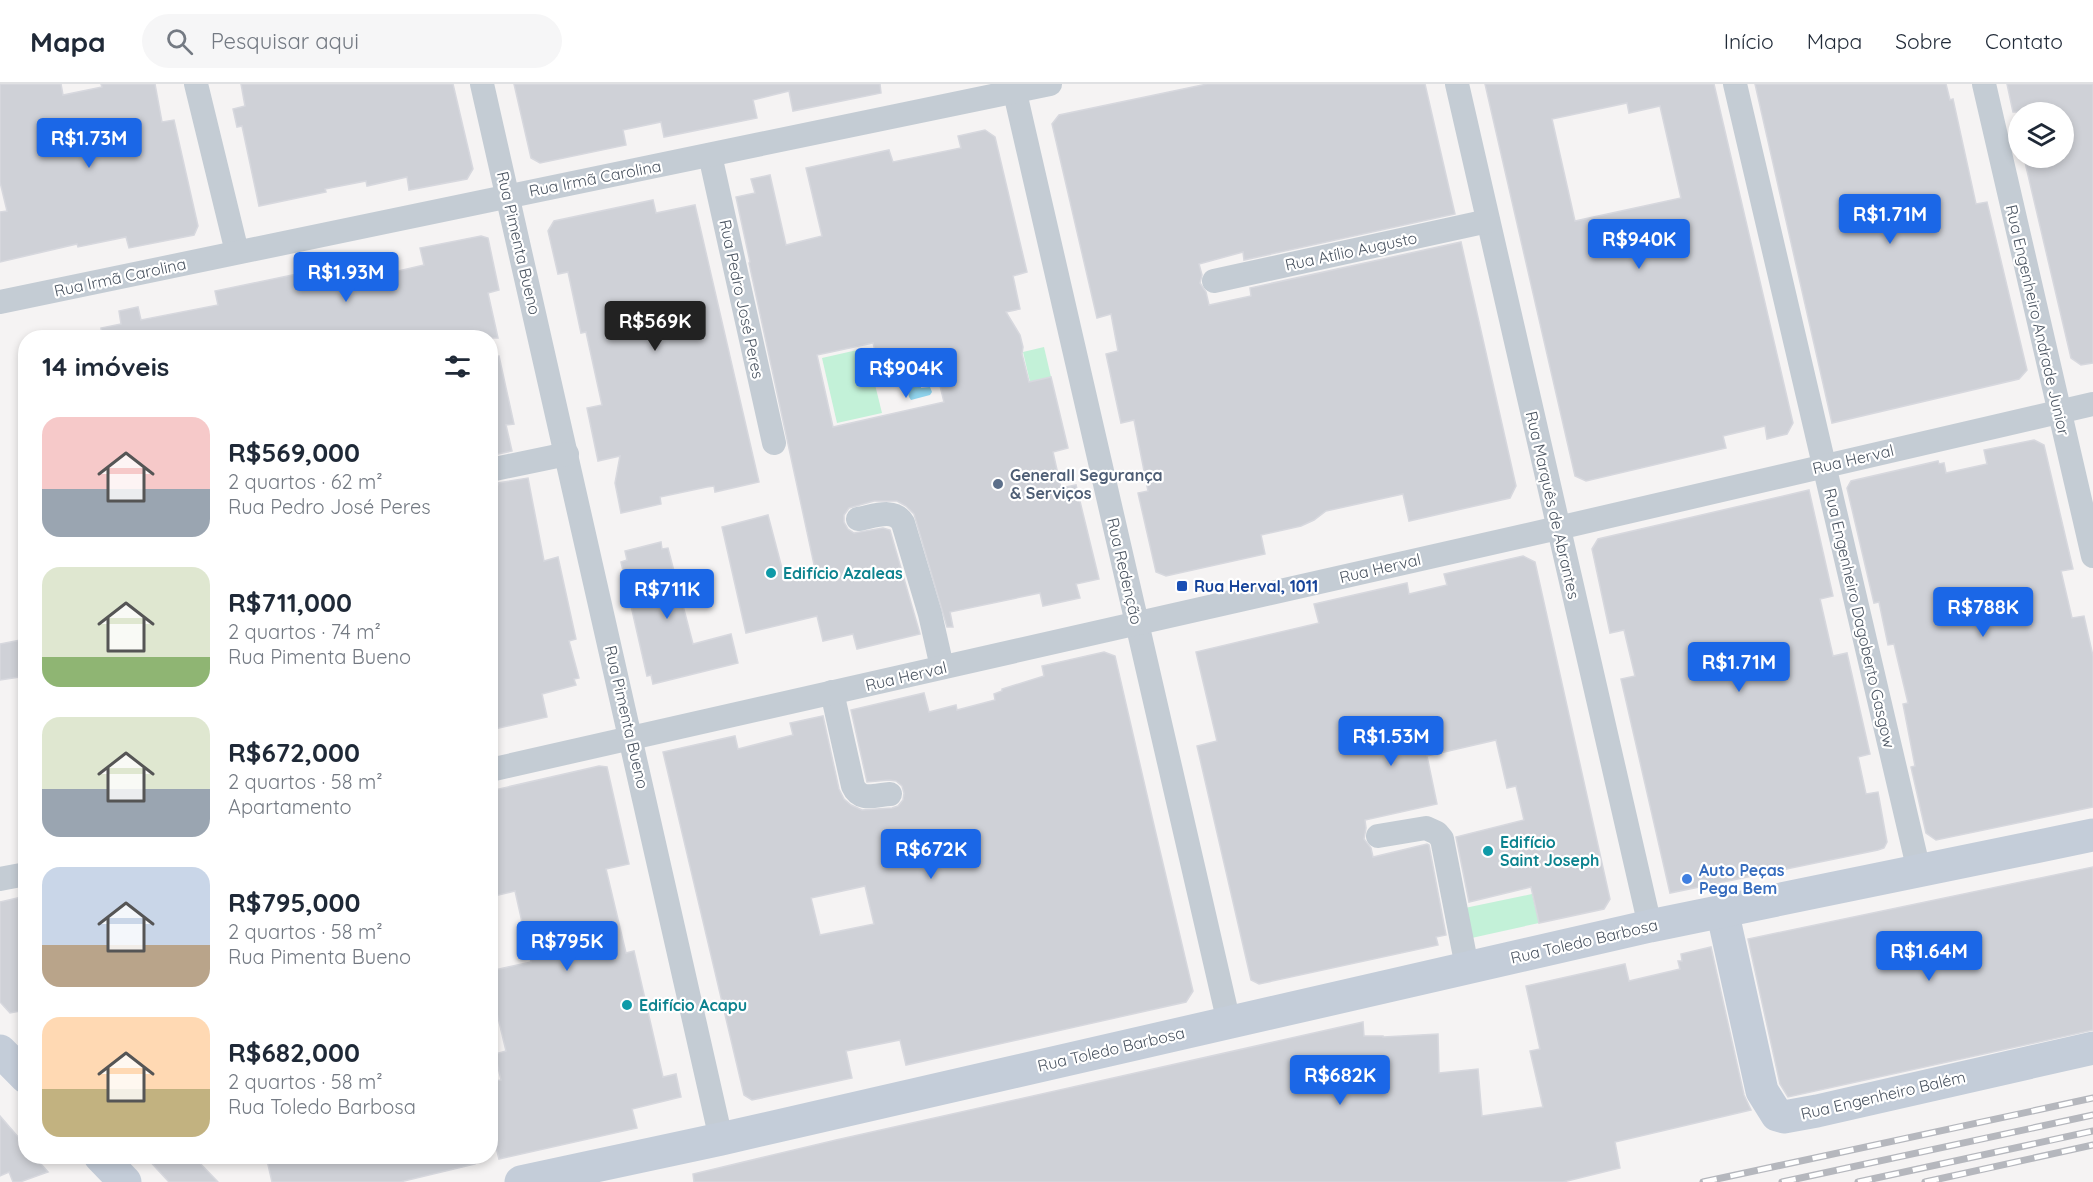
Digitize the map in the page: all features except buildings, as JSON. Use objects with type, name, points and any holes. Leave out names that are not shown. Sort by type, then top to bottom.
[{"type":"street","points":[[196,84],[237,252]]},
{"type":"street","name":"Rua Pimenta Bueno","points":[[482,84],[721,1139]]},
{"type":"street","name":"Rua Irmã Carolina","points":[[0,302],[710,155],[1014,88],[1050,84]]},
{"type":"street","name":"Rua Marquês de Abrantes","points":[[1457,84],[1650,926]]},
{"type":"street","name":"Rua Engenheiro Dagoberto Gasgow","points":[[1735,84],[1919,871]]},
{"type":"street","name":"Rua Engenheiro Andrade Junior","points":[[1984,84],[2093,556]]},
{"type":"street","name":"Rua Redenção","points":[[1014,88],[1228,1023]]},
{"type":"street","name":"Rua Pedro José Peres","points":[[710,155],[774,443]]},
{"type":"street","name":"Rua Atílio Augusto","points":[[1214,281],[1488,221]]},
{"type":"street","name":"Rua Herval","points":[[498,768],[2093,404]]},
{"type":"street","points":[[498,468],[567,454]]},
{"type":"street","points":[[858,519],[887,514],[900,517],[930,614],[942,667]]},
{"type":"street","points":[[832,692],[856,793],[860,796],[890,794]]},
{"type":"street","points":[[1378,836],[1425,828],[1437,833],[1442,839],[1467,968]]},
{"type":"street","name":"Rua Toledo Barbosa","points":[[521,1182],[721,1139],[1650,926],[1716,920],[1919,871],[2093,835]]},
{"type":"street","points":[[0,879],[18,876]]},
{"type":"street","name":"Rua Engenheiro Balém","points":[[1716,920],[1762,1091],[1777,1116],[1794,1116],[2093,1048]]},
{"type":"street","points":[[0,1051],[18,1069]]},
{"type":"street","points":[[108,1164],[125,1182]]},
{"type":"green space","points":[[1044,347],[1051,377],[1030,382],[1023,352]]},
{"type":"green space","points":[[866,348],[882,413],[837,423],[822,358]]},
{"type":"green space","points":[[1532,894],[1539,923],[1467,939],[1460,909]]},
{"type":"water","points":[[917,374],[921,377],[921,388],[930,387],[932,392],[930,395],[911,400],[905,378],[908,375]]},
{"type":"railway","points":[[1703,1182],[2093,1098]]},
{"type":"railway","points":[[1782,1182],[2093,1115]]},
{"type":"railway","points":[[1858,1182],[2093,1131]]},
{"type":"railway","points":[[1925,1182],[2093,1145]]},
{"type":"place","name":"Generall Segurança & Serviços","points":[[998,484]]},
{"type":"place","name":"Edifício Azaleas","points":[[771,573]]},
{"type":"place","name":"Rua Herval, 1011","points":[[1182,586]]},
{"type":"place","name":"Edifício Saint Joseph","points":[[1488,851]]},
{"type":"place","name":"Auto Peças Pega Bem","points":[[1687,879]]},
{"type":"place","name":"Edifício Acapu","points":[[627,1005]]}]
